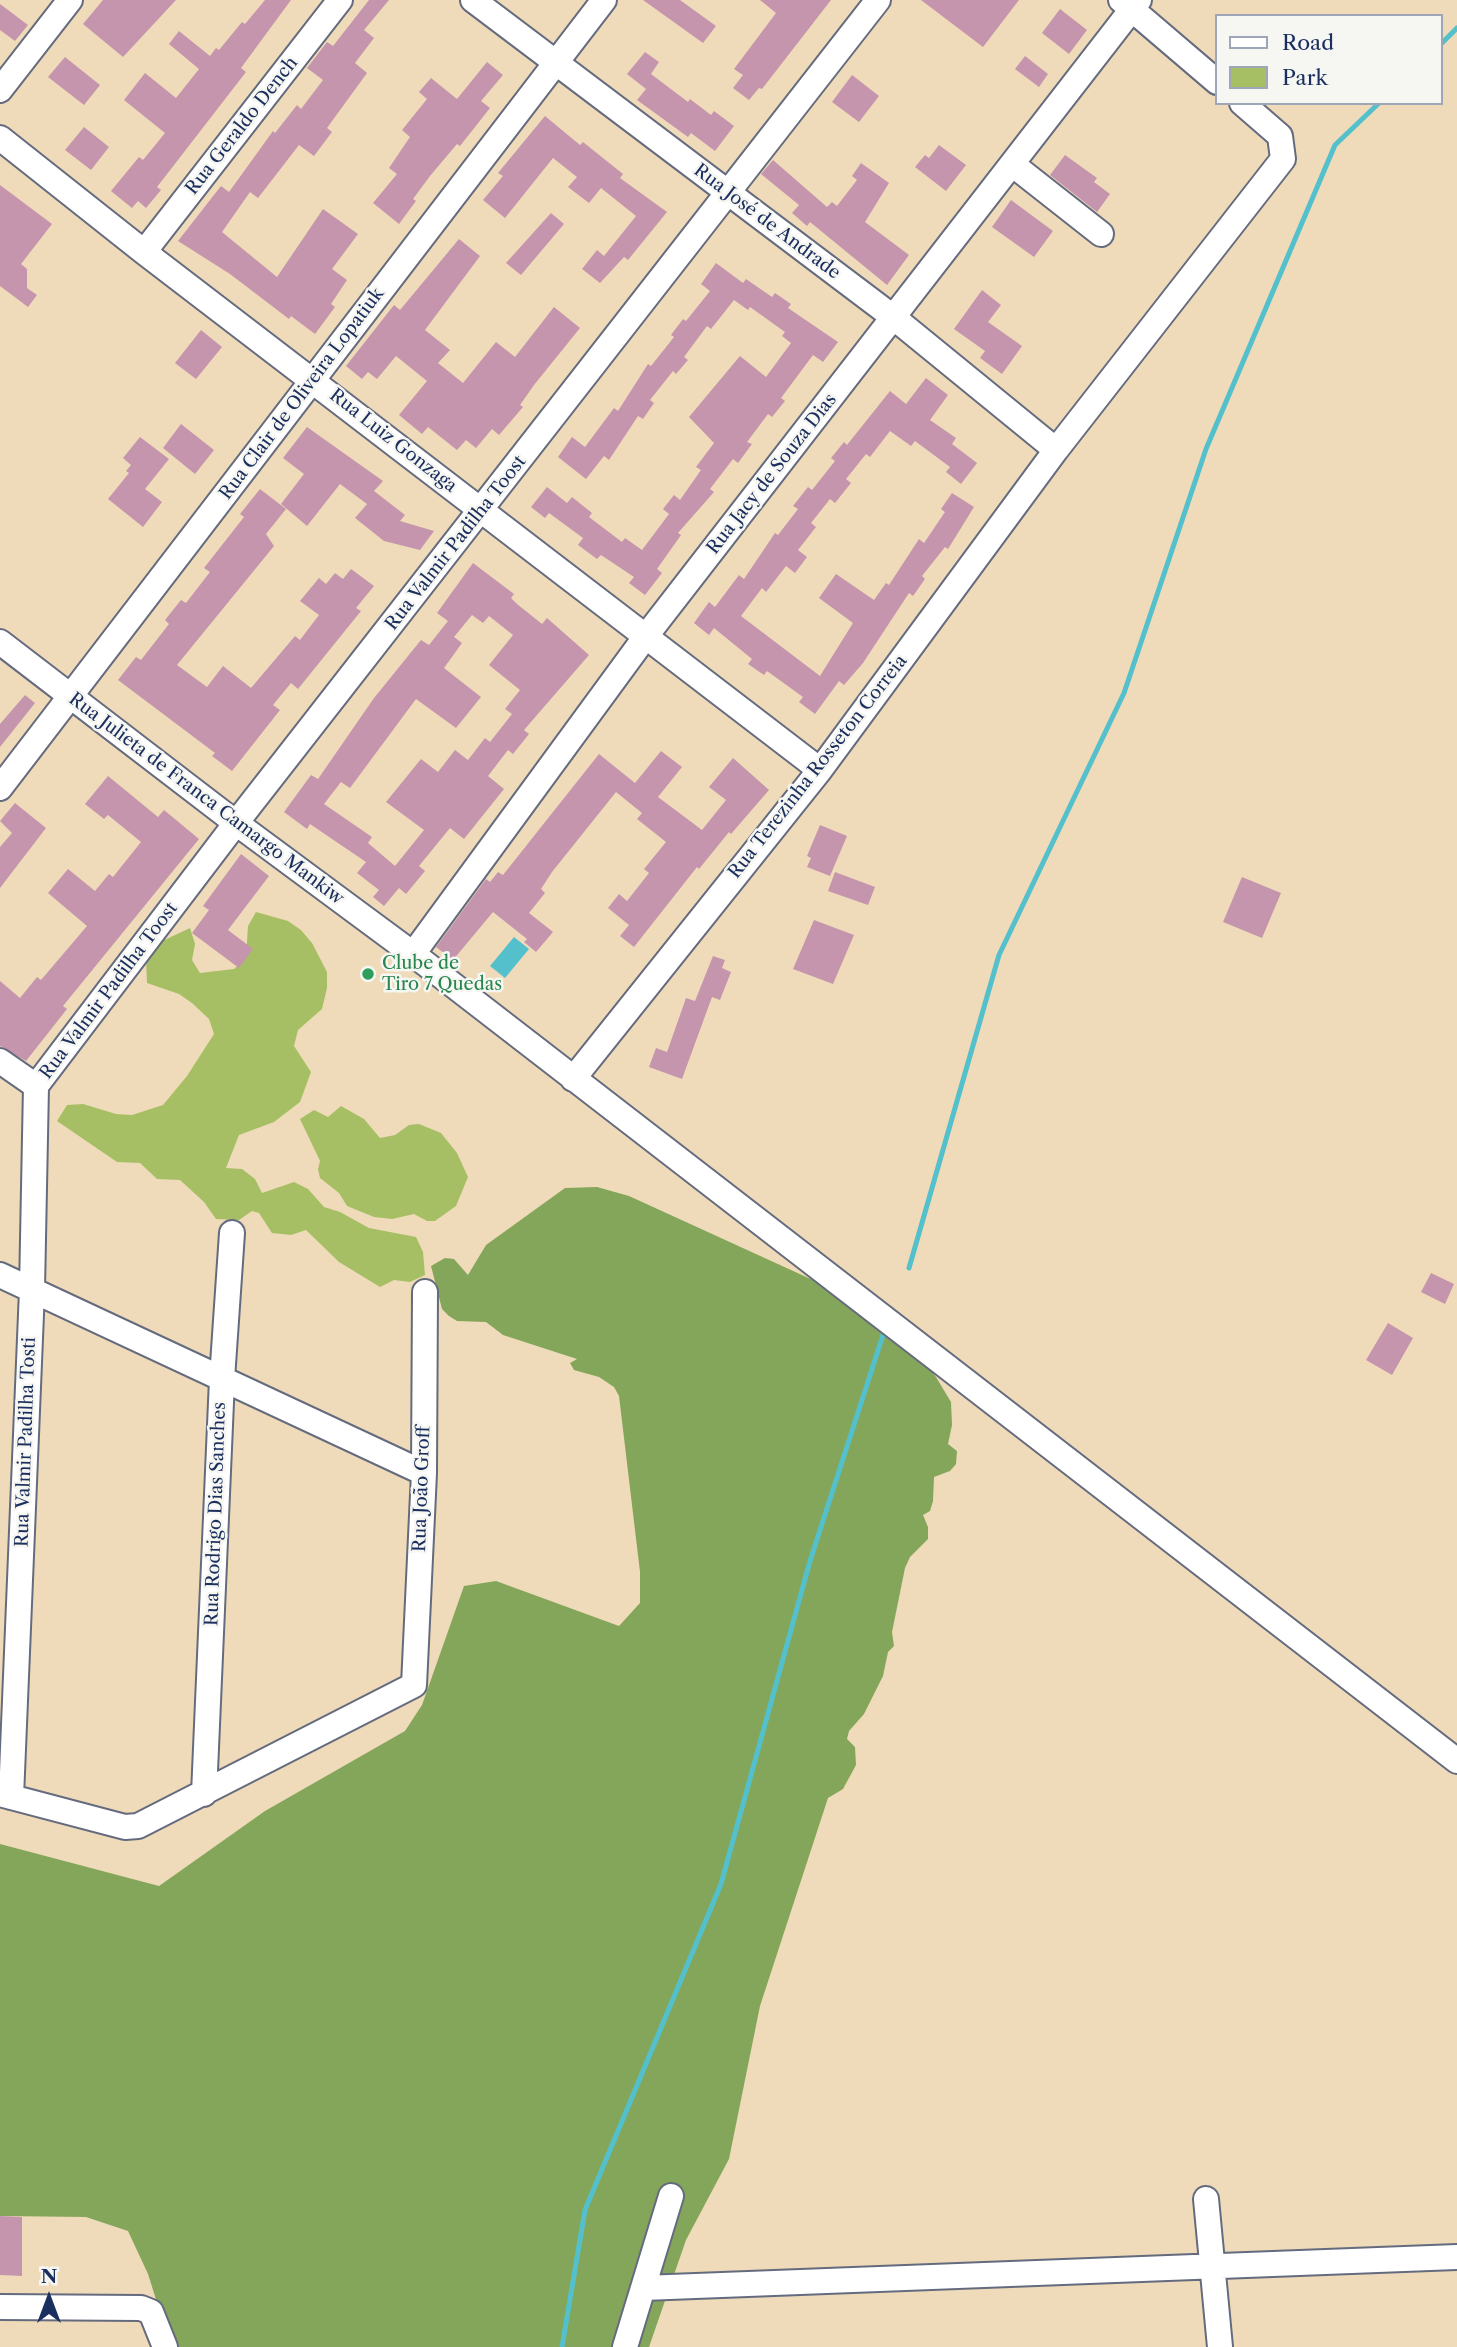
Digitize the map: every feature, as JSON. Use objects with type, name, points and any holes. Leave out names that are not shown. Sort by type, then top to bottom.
[{"type":"street","points":[[0,90],[70,0]]},
{"type":"street","name":"Rua Geraldo Dench","points":[[144,252],[340,0]]},
{"type":"street","name":"Rua José de Andrade","points":[[473,0],[893,317],[1056,450]]},
{"type":"street","name":"Rua Clair de Oliveira Lopatiuk","points":[[0,788],[604,0]]},
{"type":"street","name":"Rua Valmir Padilha Toost","points":[[36,1086],[236,823],[483,510],[878,0]]},
{"type":"street","points":[[1131,3],[1216,81]]},
{"type":"street","name":"Rua Jacy de Souza Dias","points":[[413,954],[646,636],[1012,164],[1131,3]]},
{"type":"street","name":"Rua Terezinha Rosseton Correia","points":[[573,1079],[820,770],[1056,450],[1283,159],[1280,136],[1244,105]]},
{"type":"street","name":"Rua Luiz Gonzaga","points":[[0,138],[144,252],[820,770]]},
{"type":"street","points":[[1012,164],[1101,234]]},
{"type":"street","name":"Rua Julieta de Franca Camargo Mankiw","points":[[0,642],[236,823],[413,954],[1457,1762]]},
{"type":"street","points":[[0,1060],[36,1086]]},
{"type":"street","name":"Rua Valmir Padilha Tosti","points":[[5,1795],[32,1290],[36,1086]]},
{"type":"street","name":"Rua Rodrigo Dias Sanches","points":[[204,1794],[222,1378],[232,1233]]},
{"type":"street","points":[[0,1275],[424,1472]]},
{"type":"street","name":"Rua João Groff","points":[[204,1794],[414,1685],[424,1472],[425,1292]]},
{"type":"street","points":[[5,1795],[125,1827],[138,1826],[204,1794]]},
{"type":"street","points":[[625,2347],[671,2196]]},
{"type":"street","points":[[1206,2199],[1220,2347]]},
{"type":"street","points":[[643,2288],[1457,2257]]},
{"type":"street","points":[[0,2307],[141,2308],[151,2312],[165,2347]]},
{"type":"green space","points":[[256,912],[288,921],[301,930],[312,943],[327,972],[327,988],[322,1009],[298,1030],[294,1046],[311,1072],[300,1102],[274,1122],[239,1135],[226,1168],[242,1169],[255,1179],[262,1193],[294,1182],[308,1189],[324,1207],[340,1212],[369,1228],[416,1237],[423,1252],[425,1275],[410,1282],[394,1280],[380,1287],[339,1262],[306,1230],[291,1235],[272,1233],[259,1213],[252,1211],[239,1220],[216,1219],[204,1202],[180,1180],[157,1179],[140,1163],[117,1162],[57,1121],[67,1105],[83,1104],[116,1114],[132,1115],[163,1105],[187,1076],[214,1034],[209,1019],[192,1003],[179,994],[147,983],[146,958],[156,944],[190,928],[195,944],[192,960],[200,973],[234,969],[246,958],[248,926]]},
{"type":"green space","points":[[341,1106],[364,1119],[380,1138],[395,1135],[409,1125],[419,1124],[441,1133],[457,1153],[468,1177],[456,1206],[435,1221],[427,1221],[414,1214],[392,1219],[374,1217],[347,1206],[339,1193],[320,1178],[320,1161],[300,1119],[314,1110],[328,1117]]},
{"type":"green space","points":[[597,1187],[629,1196],[826,1286],[919,1356],[951,1402],[952,1425],[948,1444],[957,1451],[956,1464],[950,1471],[934,1477],[933,1501],[930,1511],[923,1515],[928,1527],[928,1539],[910,1557],[905,1568],[892,1632],[894,1646],[888,1652],[883,1676],[864,1714],[849,1731],[847,1739],[855,1747],[856,1765],[843,1789],[828,1798],[760,2006],[729,2159],[686,2240],[649,2347],[171,2347],[148,2274],[128,2231],[86,2217],[0,2216],[0,1844],[159,1886],[265,1811],[405,1731],[422,1705],[464,1586],[496,1581],[619,1626],[640,1603],[640,1572],[619,1396],[614,1387],[599,1377],[574,1370],[570,1363],[577,1359],[503,1335],[486,1322],[457,1321],[449,1316],[442,1309],[431,1266],[445,1258],[454,1259],[468,1275],[486,1245],[565,1188]]},
{"type":"water","points":[[514,937],[529,949],[505,978],[490,966]]},
{"type":"building","points":[[103,0],[176,0],[123,57],[83,24]]},
{"type":"building","points":[[265,0],[291,0],[241,68],[246,72],[157,187],[161,190],[146,208],[138,201],[132,208],[111,191],[139,157],[143,160],[165,133],[124,100],[145,73],[176,98],[199,69],[169,44],[179,31],[210,56],[216,48],[219,50],[242,22],[245,24]]},
{"type":"building","points":[[369,0],[389,0],[364,30],[374,38],[355,63],[367,73],[327,128],[332,132],[314,156],[299,145],[258,198],[250,192],[222,232],[277,277],[323,209],[358,234],[332,269],[347,280],[331,304],[335,307],[315,334],[291,316],[289,319],[230,274],[178,241],[221,186],[229,192],[273,131],[275,133],[297,105],[301,109],[323,80],[307,68],[327,42],[333,46]]},
{"type":"building","points":[[643,0],[680,0],[716,26],[703,43]]},
{"type":"building","points":[[760,0],[831,0],[762,89],[759,88],[749,100],[733,88],[743,75],[734,69],[776,13]]},
{"type":"building","points":[[921,0],[1019,0],[983,47]]},
{"type":"building","points":[[0,4],[28,25],[15,41],[0,30]]},
{"type":"building","points":[[1060,9],[1087,30],[1069,54],[1042,33]]},
{"type":"building","points":[[645,52],[659,62],[651,74],[688,102],[690,99],[711,115],[714,111],[734,126],[715,151],[691,133],[688,137],[637,100],[646,89],[627,74]]},
{"type":"building","points":[[1025,56],[1048,74],[1039,87],[1015,69]]},
{"type":"building","points":[[65,57],[100,85],[84,105],[48,77]]},
{"type":"building","points":[[487,62],[503,75],[481,101],[490,108],[460,146],[457,144],[430,176],[399,224],[373,203],[397,174],[389,168],[410,137],[402,130],[427,99],[419,92],[431,78],[457,99]]},
{"type":"building","points":[[852,75],[879,96],[859,122],[832,102]]},
{"type":"building","points":[[545,116],[580,145],[583,142],[623,174],[620,178],[667,212],[628,260],[624,257],[600,283],[582,269],[597,250],[604,256],[636,216],[601,188],[589,203],[568,187],[577,177],[553,158],[505,218],[483,200],[503,176],[498,173]]},
{"type":"building","points":[[84,127],[109,147],[91,170],[65,150]]},
{"type":"building","points":[[939,145],[966,165],[946,191],[915,167],[925,155],[929,158]]},
{"type":"building","points":[[1065,155],[1097,178],[1094,182],[1110,194],[1097,212],[1050,175]]},
{"type":"building","points":[[773,160],[827,207],[832,202],[837,206],[857,180],[852,176],[861,163],[889,183],[865,222],[909,255],[887,285],[810,222],[807,226],[792,213],[799,205],[761,174]]},
{"type":"building","points":[[0,185],[52,224],[21,264],[27,269],[27,288],[37,295],[28,307],[0,286]]},
{"type":"building","points":[[1011,200],[1053,231],[1034,257],[992,227]]},
{"type":"building","points":[[551,213],[564,224],[521,275],[506,263]]},
{"type":"building","points":[[459,239],[480,256],[425,330],[450,350],[438,363],[463,383],[496,342],[515,357],[554,307],[580,328],[534,385],[520,405],[523,407],[499,435],[492,429],[476,448],[466,440],[457,450],[428,427],[422,434],[399,415],[427,381],[396,356],[377,379],[368,372],[362,379],[346,366],[394,305],[400,310]]},
{"type":"building","points":[[716,263],[743,283],[746,279],[772,297],[775,293],[791,304],[788,308],[838,342],[823,362],[813,355],[781,398],[785,401],[772,417],[768,414],[747,442],[752,444],[738,463],[733,459],[710,489],[714,492],[678,533],[681,535],[657,569],[662,573],[645,595],[629,583],[634,577],[601,555],[597,559],[578,545],[583,538],[549,513],[545,518],[531,507],[547,487],[567,503],[572,497],[592,513],[589,517],[622,542],[625,538],[642,550],[669,514],[663,509],[674,495],[680,500],[701,470],[696,467],[714,443],[689,417],[740,356],[766,377],[791,343],[782,336],[785,332],[750,307],[748,310],[734,300],[711,329],[707,326],[684,357],[688,360],[676,374],[673,371],[650,400],[654,403],[643,419],[638,416],[609,460],[604,456],[586,479],[558,457],[572,437],[585,447],[614,408],[618,411],[648,364],[651,366],[674,337],[671,335],[683,319],[686,321],[710,291],[701,284]]},
{"type":"building","points":[[982,290],[1001,305],[988,322],[1022,346],[1002,374],[980,358],[985,351],[954,329]]},
{"type":"building","points":[[201,330],[222,347],[196,379],[175,363]]},
{"type":"building","points":[[926,378],[948,395],[930,420],[956,438],[952,444],[977,463],[961,484],[946,472],[950,467],[915,441],[911,446],[890,431],[870,457],[866,454],[846,479],[851,483],[835,503],[830,499],[811,523],[816,527],[798,550],[807,557],[795,573],[786,566],[766,592],[762,588],[741,616],[820,676],[853,623],[819,598],[836,574],[874,600],[886,583],[889,585],[919,539],[924,543],[945,512],[941,509],[952,493],[974,507],[948,549],[945,547],[922,576],[925,579],[913,596],[909,593],[863,663],[844,685],[839,681],[815,714],[799,702],[803,697],[767,671],[764,675],[748,664],[752,659],[714,628],[709,635],[694,623],[709,602],[715,607],[739,575],[744,579],[775,533],[778,535],[798,509],[793,506],[808,487],[812,490],[835,461],[831,458],[844,442],[847,445],[890,391],[906,404]]},
{"type":"building","points":[[181,424],[214,450],[195,474],[163,448]]},
{"type":"building","points":[[307,427],[383,481],[374,491],[405,515],[400,521],[434,531],[420,550],[384,541],[355,518],[367,504],[340,484],[307,526],[281,504],[304,474],[283,458]]},
{"type":"building","points":[[140,437],[169,459],[145,489],[162,502],[143,527],[108,499],[129,473],[126,471],[131,465],[123,458]]},
{"type":"building","points":[[260,489],[286,509],[266,534],[274,546],[177,665],[207,687],[223,666],[251,688],[295,636],[300,640],[319,615],[300,601],[319,578],[326,584],[335,573],[343,579],[351,569],[374,586],[356,608],[361,611],[298,689],[291,683],[273,705],[280,710],[232,771],[212,756],[215,753],[118,680],[136,657],[141,660],[169,624],[165,620],[181,600],[186,603],[210,572],[204,568],[244,517],[240,514]]},
{"type":"building","points":[[473,563],[514,594],[511,598],[542,624],[547,618],[589,655],[524,730],[529,734],[513,754],[508,750],[488,776],[504,789],[464,839],[450,828],[419,866],[425,871],[406,894],[399,888],[384,906],[373,897],[379,890],[357,873],[366,862],[310,824],[307,829],[284,812],[311,775],[318,779],[374,698],[421,640],[429,645],[448,621],[437,613]],"holes":[[[472,615],[483,623],[489,616],[513,635],[489,665],[520,690],[505,709],[512,714],[490,742],[485,738],[468,760],[455,750],[438,772],[421,759],[386,802],[424,830],[395,866],[368,843],[372,837],[324,804],[341,782],[350,788],[416,699],[456,728],[481,697],[444,668],[462,643],[454,637]]]},
{"type":"building","points":[[25,695],[35,703],[0,747],[0,724]]},
{"type":"building","points":[[661,751],[682,767],[658,797],[702,830],[726,800],[709,787],[733,758],[769,790],[699,869],[697,867],[634,947],[620,936],[629,925],[608,908],[619,894],[627,901],[649,873],[644,869],[666,842],[637,819],[642,813],[616,792],[552,872],[541,889],[545,893],[529,913],[553,932],[536,952],[524,942],[527,939],[493,912],[453,960],[436,947],[486,879],[490,882],[498,872],[503,875],[599,754],[635,783]]},
{"type":"building","points":[[108,776],[158,817],[164,810],[199,839],[63,1006],[67,1009],[26,1061],[0,1046],[0,981],[20,998],[37,977],[41,980],[87,926],[48,893],[68,869],[95,891],[109,874],[113,877],[141,842],[108,815],[104,819],[85,804]]},
{"type":"building","points":[[15,803],[46,828],[0,888],[0,847],[12,833],[0,821]]},
{"type":"building","points":[[820,825],[847,836],[830,876],[807,867],[811,858],[807,856]]},
{"type":"building","points":[[241,854],[269,876],[228,930],[253,949],[239,968],[192,933],[209,910],[203,906]]},
{"type":"building","points":[[835,872],[875,887],[868,905],[828,891]]},
{"type":"building","points":[[1242,877],[1281,893],[1262,938],[1223,922]]},
{"type":"building","points":[[814,920],[854,935],[833,984],[793,969]]},
{"type":"building","points":[[713,956],[725,960],[722,968],[731,972],[720,1000],[712,997],[682,1079],[649,1067],[656,1048],[667,1052],[686,998],[695,1001]]},
{"type":"building","points":[[1431,1273],[1454,1284],[1445,1304],[1421,1292]]},
{"type":"building","points":[[1388,1323],[1413,1338],[1392,1375],[1366,1360]]},
{"type":"building","points":[[0,2216],[22,2217],[22,2276],[0,2275]]},
{"type":"waterway","points":[[1443,42],[1457,28]]},
{"type":"waterway","points":[[909,1268],[999,955],[1124,693],[1206,449],[1335,145],[1377,105]]},
{"type":"waterway","points":[[562,2347],[585,2210],[721,1884],[810,1561],[883,1335]]},
{"type":"place","name":"Clube de Tiro 7 Quedas","points":[[368,974]]}]
